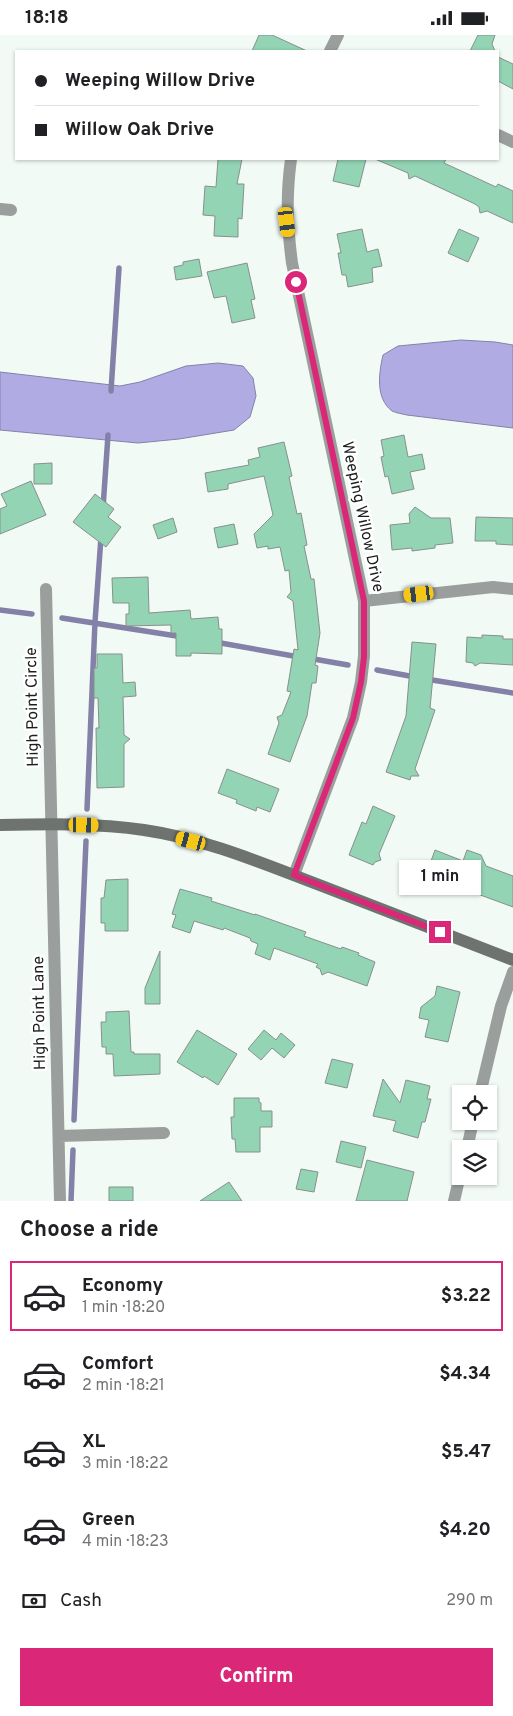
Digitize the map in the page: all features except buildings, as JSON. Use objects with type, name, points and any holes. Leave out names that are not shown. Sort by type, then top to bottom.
[{"type":"street","points":[[330,50],[338,35]]},
{"type":"street","points":[[499,135],[513,142]]},
{"type":"street","name":"Weeping Willow Drive","points":[[292,160],[288,185],[287,222],[292,263],[364,601],[364,657],[353,718],[294,875]]},
{"type":"street","points":[[364,601],[493,587],[513,589]]},
{"type":"street","name":"High Point Circle","points":[[46,589],[52,824]]},
{"type":"street","name":"High Point Lane","points":[[52,824],[60,1201]]},
{"type":"street","points":[[0,825],[99,825],[145,830],[176,836],[222,849],[294,875],[513,960]]},
{"type":"street","points":[[482,1085],[501,1006],[513,972]]},
{"type":"street","points":[[59,1136],[164,1133]]},
{"type":"street","points":[[454,1201],[458,1185]]},
{"type":"shaded area","points":[[461,340],[513,345],[513,428],[407,415],[392,411],[387,406],[383,399],[380,385],[383,355],[398,346]]},
{"type":"shaded area","points":[[218,363],[243,366],[253,378],[256,396],[250,417],[234,430],[179,439],[138,443],[0,430],[0,372],[120,386],[140,382],[186,366]]},
{"type":"waterway","points":[[111,391],[119,268]]},
{"type":"waterway","points":[[103,508],[108,435]]},
{"type":"waterway","points":[[87,809],[95,622],[101,537]]},
{"type":"waterway","points":[[0,610],[32,614]]},
{"type":"waterway","points":[[62,618],[183,637]]},
{"type":"waterway","points":[[215,642],[299,657]]},
{"type":"waterway","points":[[308,658],[348,665]]},
{"type":"waterway","points":[[377,670],[415,677]]},
{"type":"waterway","points":[[426,679],[513,693]]},
{"type":"waterway","points":[[74,1120],[86,841]]},
{"type":"waterway","points":[[71,1201],[73,1150]]},
{"type":"route","points":[[296,282],[364,601],[365,635],[361,682],[353,718],[294,875],[440,932]]}]
